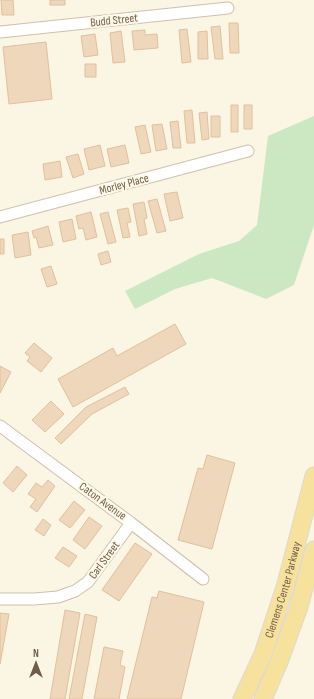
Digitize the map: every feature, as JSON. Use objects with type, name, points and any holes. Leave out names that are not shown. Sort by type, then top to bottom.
[{"type":"main road","name":"Clemens Center Parkway","points":[[242,699],[263,654],[278,612],[314,476]]},
{"type":"main road","name":"Clemens Center Parkway","points":[[263,699],[280,662],[299,607],[314,550]]},
{"type":"street","name":"Budd Street","points":[[0,32],[228,8]]},
{"type":"street","name":"Morley Place","points":[[0,217],[248,151]]},
{"type":"street","name":"Caton Avenue","points":[[0,426],[131,522],[203,580]]},
{"type":"street","name":"Carl Street","points":[[0,598],[34,599],[58,597],[75,591],[88,582],[131,522]]},
{"type":"green space","points":[[314,116],[314,225],[294,285],[266,299],[212,278],[175,289],[135,309],[125,291],[199,254],[239,241],[257,225],[268,136]]},
{"type":"building","points":[[1,0],[13,0],[14,15],[2,15]]},
{"type":"building","points":[[50,0],[65,0],[65,5],[50,5]]},
{"type":"building","points":[[229,23],[238,23],[239,53],[230,53]]},
{"type":"building","points":[[220,26],[223,59],[215,59],[211,27]]},
{"type":"building","points":[[187,29],[191,62],[182,63],[179,30]]},
{"type":"building","points":[[145,30],[145,35],[157,34],[158,48],[134,50],[132,31]]},
{"type":"building","points":[[121,31],[125,62],[113,63],[110,33]]},
{"type":"building","points":[[207,31],[208,59],[198,59],[198,32]]},
{"type":"building","points":[[95,34],[98,55],[84,57],[81,36]]},
{"type":"building","points":[[46,42],[52,99],[9,104],[3,47]]},
{"type":"building","points":[[85,64],[96,64],[96,77],[85,77]]},
{"type":"building","points":[[231,105],[238,105],[238,132],[231,132]]},
{"type":"building","points":[[244,105],[252,105],[252,129],[244,129]]},
{"type":"building","points":[[192,110],[195,143],[187,143],[184,111]]},
{"type":"building","points":[[207,112],[209,139],[202,140],[199,113]]},
{"type":"building","points":[[211,116],[220,116],[220,137],[211,137]]},
{"type":"building","points":[[178,121],[181,148],[173,148],[170,122]]},
{"type":"building","points":[[162,124],[167,149],[156,151],[152,125]]},
{"type":"building","points":[[145,125],[151,152],[141,154],[135,127]]},
{"type":"building","points":[[100,145],[105,166],[89,170],[84,149]]},
{"type":"building","points":[[125,145],[129,163],[111,167],[107,149]]},
{"type":"building","points":[[78,154],[84,174],[73,178],[66,157]]},
{"type":"building","points":[[60,161],[62,177],[45,180],[43,164]]},
{"type":"building","points":[[177,192],[183,218],[170,221],[164,194]]},
{"type":"building","points":[[157,199],[166,231],[157,233],[148,201]]},
{"type":"building","points":[[144,202],[147,218],[144,219],[147,234],[139,236],[133,204]]},
{"type":"building","points":[[128,208],[131,222],[127,223],[130,237],[123,238],[117,210]]},
{"type":"building","points":[[91,212],[97,237],[86,240],[83,228],[79,229],[76,216]]},
{"type":"building","points":[[108,212],[116,242],[108,244],[100,214]]},
{"type":"building","points":[[72,219],[76,239],[63,242],[59,222]]},
{"type":"building","points":[[48,226],[53,245],[39,248],[36,237],[34,238],[32,231]]},
{"type":"building","points":[[28,232],[31,255],[15,258],[12,235]]},
{"type":"building","points":[[0,239],[4,239],[4,254],[0,254]]},
{"type":"building","points":[[108,251],[111,262],[101,265],[98,254]]},
{"type":"building","points":[[51,266],[57,284],[47,287],[41,269]]},
{"type":"building","points":[[175,324],[186,344],[73,407],[58,379],[113,348],[117,356]]},
{"type":"building","points":[[34,343],[52,358],[41,372],[27,361],[30,357],[25,353]]},
{"type":"building","points":[[0,366],[11,372],[0,393]]},
{"type":"building","points":[[125,387],[129,394],[92,414],[61,444],[55,438],[86,407]]},
{"type":"building","points":[[51,401],[64,414],[45,432],[32,420]]},
{"type":"building","points":[[207,455],[235,463],[212,549],[178,540],[198,468],[203,469]]},
{"type":"building","points":[[17,466],[27,475],[13,492],[3,483]]},
{"type":"building","points":[[48,480],[55,486],[37,512],[30,507],[36,499],[28,494],[36,483],[42,487]]},
{"type":"building","points":[[74,501],[85,510],[70,528],[59,520]]},
{"type":"building","points":[[89,517],[102,526],[85,549],[73,540]]},
{"type":"building","points":[[43,519],[51,525],[44,536],[35,530]]},
{"type":"building","points":[[135,543],[152,554],[119,601],[102,590]]},
{"type":"building","points":[[63,547],[77,556],[69,567],[55,558]]},
{"type":"building","points":[[159,591],[204,602],[181,699],[127,699],[152,597],[157,598]]},
{"type":"building","points":[[65,610],[80,613],[65,699],[50,699]]},
{"type":"building","points":[[0,613],[9,614],[0,664]]},
{"type":"building","points":[[85,614],[97,617],[82,699],[69,699]]},
{"type":"building","points":[[104,647],[123,651],[120,665],[125,667],[119,699],[94,699]]}]
